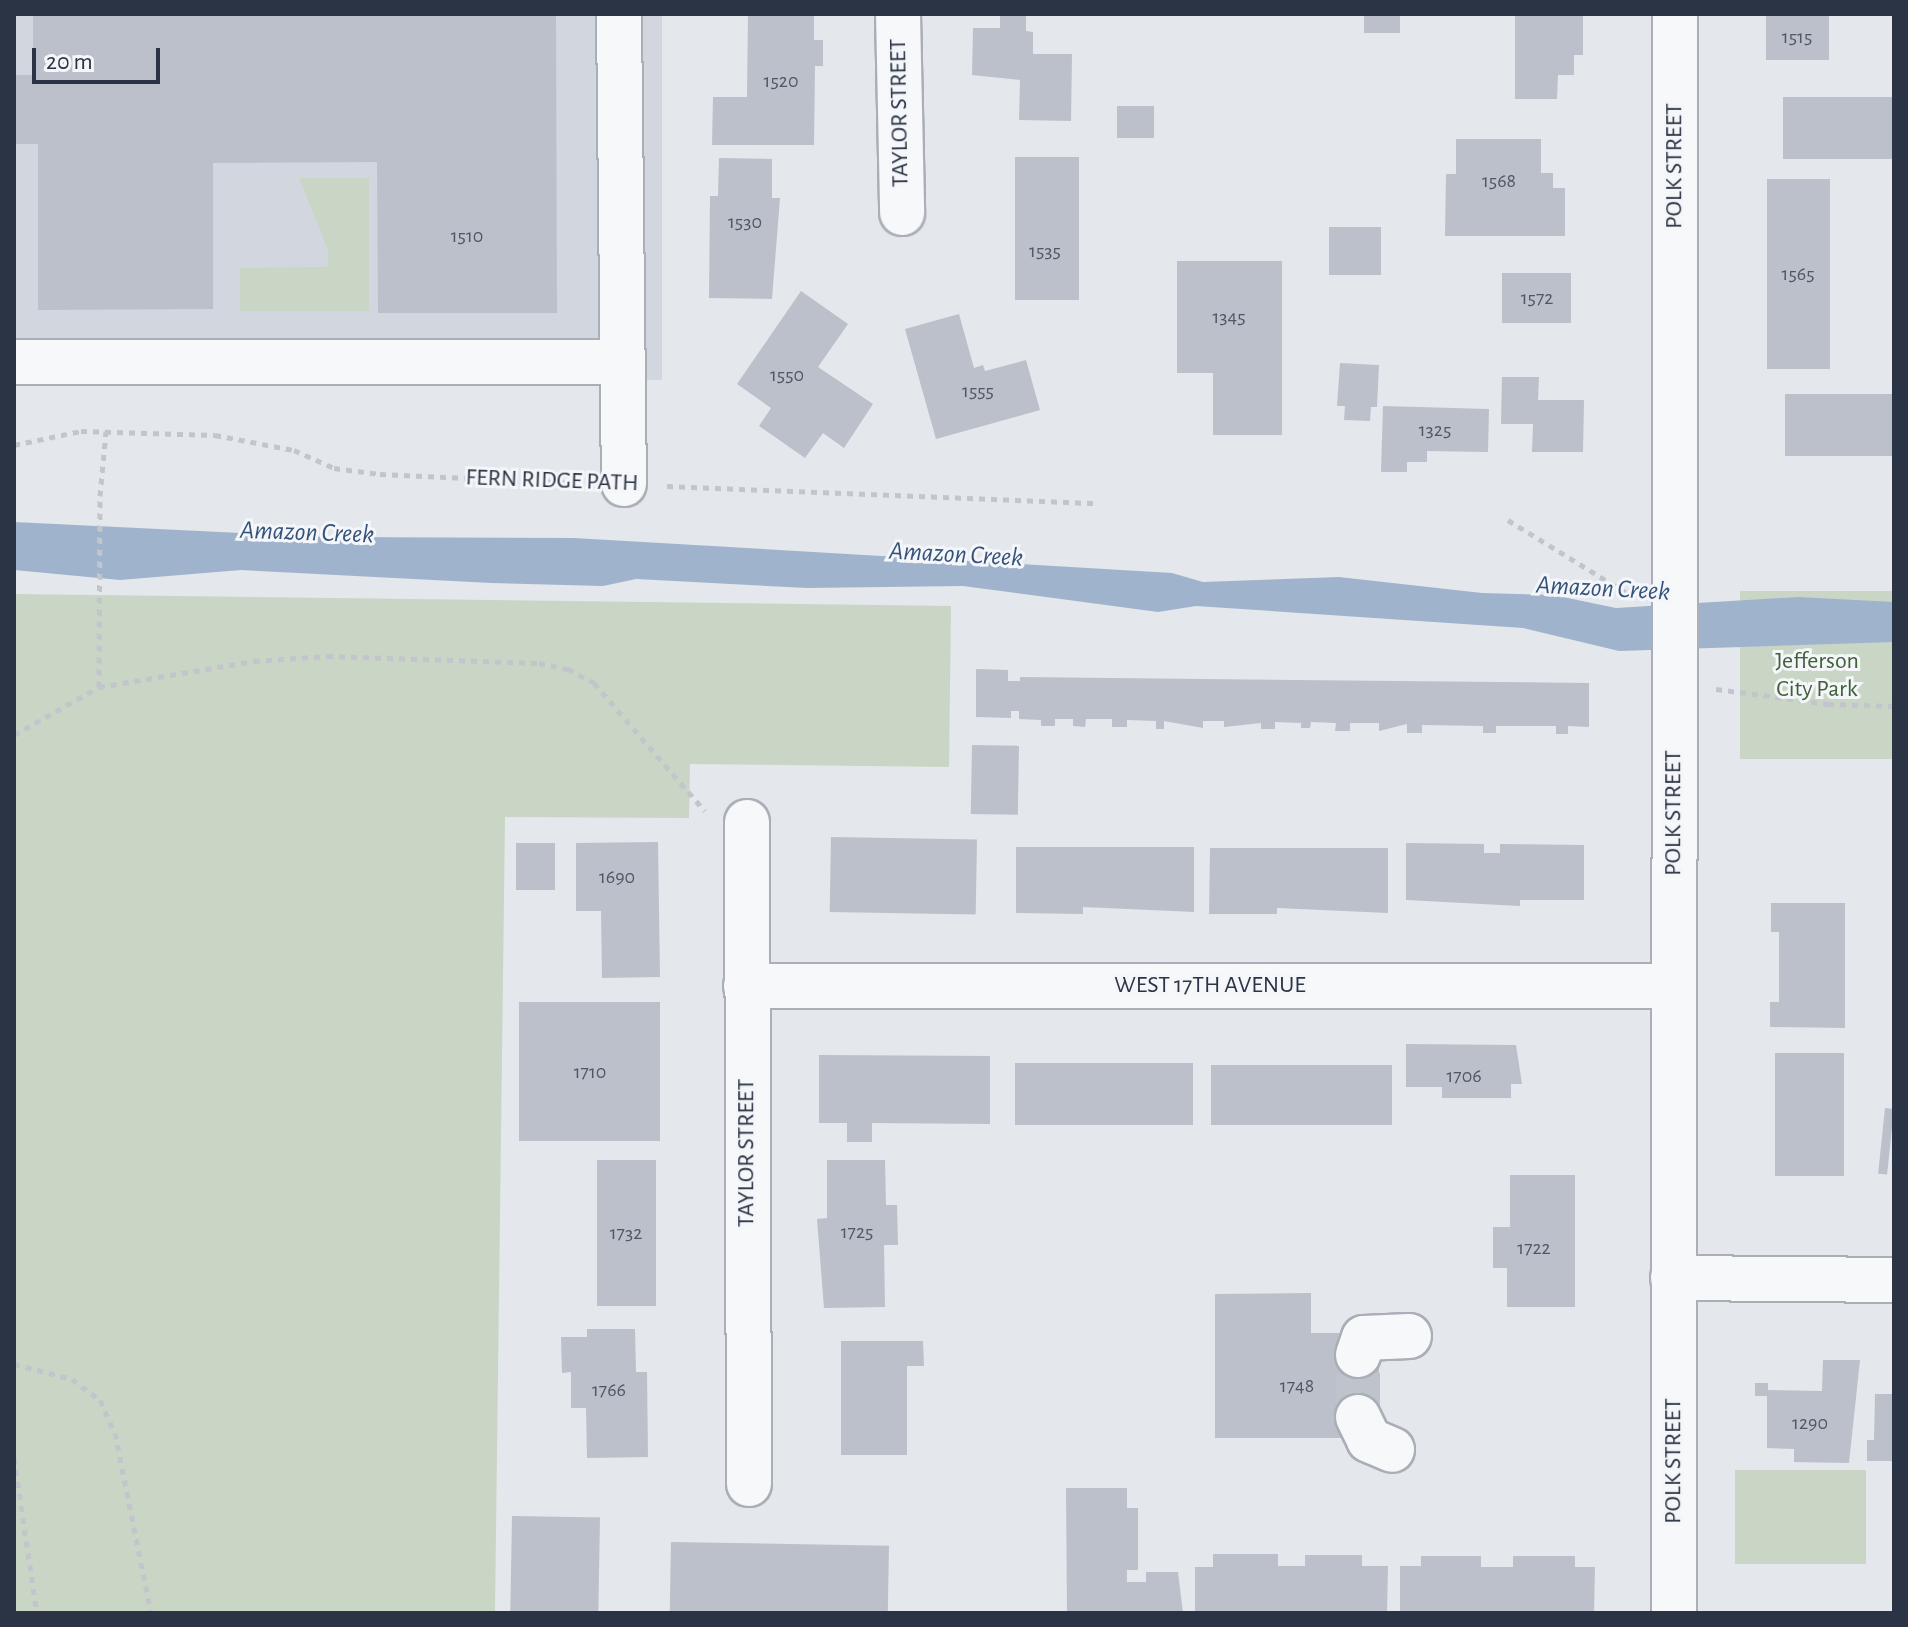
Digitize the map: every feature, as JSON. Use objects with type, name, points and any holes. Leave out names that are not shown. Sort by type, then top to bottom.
[{"type":"street","points":[[619,14],[624,484]]},
{"type":"street","name":"TAYLOR STREET","points":[[898,14],[902,213]]},
{"type":"street","name":"POLK STREET","points":[[1674,1613],[1675,14]]},
{"type":"street","points":[[14,362],[622,362]]},
{"type":"street","name":"TAYLOR STREET","points":[[747,822],[749,1484]]},
{"type":"street","name":"WEST 17TH AVENUE","points":[[746,986],[1673,986]]},
{"type":"street","points":[[1673,1278],[1894,1280]]},
{"type":"street","points":[[1358,1355],[1364,1338],[1409,1336]]},
{"type":"street","points":[[1358,1417],[1369,1440],[1392,1450]]},
{"type":"path","name":"FERN RIDGE PATH","points":[[14,445],[58,433],[106,431],[215,435],[294,450],[334,468],[380,474],[1098,503]]},
{"type":"path","points":[[99,687],[100,496],[106,431]]},
{"type":"path","points":[[1508,520],[1633,597]]},
{"type":"path","points":[[14,735],[99,687],[254,661],[327,656],[568,669],[594,683],[707,813],[747,822]]},
{"type":"path","points":[[1674,677],[1894,706]]},
{"type":"path","points":[[14,1364],[72,1379],[100,1400],[115,1433],[151,1613]]},
{"type":"path","points":[[14,1458],[37,1613]]},
{"type":"shaded area","points":[[14,14],[662,14],[662,380],[14,380]]},
{"type":"green space","points":[[299,178],[369,178],[369,311],[240,311],[240,268],[328,267],[328,250]]},
{"type":"green space","name":"Jefferson City Park","points":[[1740,591],[1894,591],[1894,759],[1740,759]]},
{"type":"green space","points":[[14,594],[951,606],[949,767],[690,764],[689,818],[505,817],[495,1613],[14,1613]]},
{"type":"green space","points":[[1735,1470],[1866,1470],[1866,1564],[1735,1564]]},
{"type":"water","points":[[14,522],[325,537],[574,538],[1172,573],[1203,582],[1339,577],[1482,593],[1553,595],[1616,608],[1798,597],[1894,602],[1894,642],[1619,651],[1523,628],[1196,606],[1158,612],[963,586],[807,588],[636,579],[603,586],[241,570],[120,580],[14,570]]},
{"type":"building","points":[[33,14],[556,14],[557,313],[378,313],[377,162],[213,163],[213,309],[38,310],[38,144],[14,144],[14,75],[33,75]]},
{"type":"building","points":[[748,14],[814,14],[814,40],[823,40],[823,66],[815,66],[814,145],[712,145],[713,97],[747,97]]},
{"type":"building","points":[[1000,14],[1026,15],[1026,31],[1033,32],[1033,54],[1072,54],[1071,121],[1019,120],[1020,80],[972,75],[973,28],[1000,28]]},
{"type":"building","points":[[1364,14],[1400,14],[1400,33],[1364,33]]},
{"type":"building","points":[[1515,14],[1583,14],[1583,55],[1574,55],[1574,75],[1558,75],[1557,99],[1515,99]]},
{"type":"building","points":[[1766,14],[1829,14],[1829,60],[1766,60]]},
{"type":"building","points":[[1783,97],[1894,97],[1894,159],[1783,159]]},
{"type":"building","points":[[1117,106],[1154,106],[1154,138],[1117,138]]},
{"type":"building","points":[[1456,139],[1541,139],[1541,173],[1553,173],[1553,188],[1565,188],[1565,236],[1445,236],[1446,174],[1456,174]]},
{"type":"building","points":[[1015,157],[1079,157],[1079,300],[1015,300]]},
{"type":"building","points":[[719,158],[772,159],[772,198],[780,198],[772,299],[709,298],[710,196],[718,196]]},
{"type":"building","points":[[1767,179],[1830,179],[1830,369],[1767,369]]},
{"type":"building","points":[[1329,227],[1381,227],[1381,275],[1329,275]]},
{"type":"building","points":[[1177,261],[1282,261],[1282,435],[1213,435],[1213,373],[1177,373]]},
{"type":"building","points":[[1502,273],[1571,273],[1571,323],[1502,323]]},
{"type":"building","points":[[801,291],[848,324],[818,367],[873,404],[844,448],[823,433],[805,458],[759,426],[771,408],[737,384]]},
{"type":"building","points":[[959,314],[974,368],[983,365],[985,371],[1026,360],[1040,410],[936,439],[905,329]]},
{"type":"building","points":[[1340,363],[1379,365],[1377,407],[1371,407],[1370,421],[1344,420],[1345,406],[1337,406]]},
{"type":"building","points":[[1502,377],[1539,377],[1538,400],[1584,400],[1583,452],[1532,452],[1533,424],[1501,424]]},
{"type":"building","points":[[1785,394],[1894,394],[1894,456],[1785,456]]},
{"type":"building","points":[[1383,406],[1489,409],[1488,452],[1427,451],[1427,462],[1407,462],[1407,472],[1381,472]]},
{"type":"building","points":[[976,669],[1008,670],[1008,681],[1020,681],[1020,677],[1589,683],[1589,727],[1568,726],[1568,734],[1556,734],[1556,726],[1496,726],[1496,733],[1483,733],[1483,726],[1422,725],[1422,733],[1407,733],[1407,724],[1379,731],[1379,723],[1350,723],[1350,731],[1335,731],[1336,723],[1311,722],[1310,728],[1301,728],[1301,723],[1275,722],[1275,729],[1261,729],[1261,723],[1224,727],[1224,721],[1203,721],[1203,728],[1164,721],[1164,729],[1156,729],[1156,721],[1127,720],[1127,727],[1112,727],[1112,719],[1086,719],[1085,727],[1073,726],[1073,719],[1055,719],[1055,726],[1041,726],[1041,720],[1019,719],[1019,711],[1011,711],[1011,718],[976,717]]},
{"type":"building","points":[[972,745],[1019,746],[1018,815],[971,814]]},
{"type":"building","points":[[831,837],[977,840],[976,915],[830,912]]},
{"type":"building","points":[[658,842],[660,977],[602,978],[601,911],[576,911],[576,843]]},
{"type":"building","points":[[516,843],[555,843],[555,890],[516,890]]},
{"type":"building","points":[[1406,843],[1484,844],[1484,853],[1500,853],[1500,844],[1584,845],[1584,900],[1520,900],[1520,906],[1406,900]]},
{"type":"building","points":[[1016,847],[1194,847],[1194,912],[1083,907],[1083,914],[1016,913]]},
{"type":"building","points":[[1210,848],[1388,848],[1388,913],[1277,908],[1277,914],[1209,914]]},
{"type":"building","points":[[1771,903],[1845,903],[1845,1028],[1770,1027],[1770,1002],[1779,1002],[1779,932],[1771,932]]},
{"type":"building","points":[[519,1002],[660,1002],[660,1141],[519,1141]]},
{"type":"building","points":[[1406,1044],[1516,1045],[1522,1084],[1511,1084],[1511,1098],[1442,1098],[1442,1087],[1406,1087]]},
{"type":"building","points":[[1775,1053],[1844,1053],[1844,1176],[1775,1176]]},
{"type":"building","points":[[819,1055],[990,1056],[990,1124],[872,1123],[872,1142],[847,1142],[847,1123],[819,1123]]},
{"type":"building","points":[[1015,1063],[1193,1063],[1193,1125],[1015,1125]]},
{"type":"building","points":[[1211,1065],[1392,1065],[1392,1125],[1211,1125]]},
{"type":"building","points":[[1885,1108],[1894,1109],[1887,1175],[1878,1174]]},
{"type":"building","points":[[597,1160],[656,1160],[656,1306],[597,1306]]},
{"type":"building","points":[[827,1160],[885,1160],[886,1205],[897,1205],[898,1245],[884,1245],[885,1307],[824,1308],[817,1219],[827,1218]]},
{"type":"building","points":[[1510,1175],[1575,1175],[1575,1307],[1507,1307],[1507,1268],[1493,1268],[1493,1227],[1510,1227]]},
{"type":"building","points":[[1311,1293],[1311,1333],[1340,1333],[1340,1355],[1379,1355],[1379,1416],[1341,1417],[1341,1438],[1215,1438],[1215,1294]]},
{"type":"building","points":[[587,1329],[635,1329],[636,1372],[647,1372],[648,1457],[587,1458],[586,1408],[571,1408],[571,1372],[562,1373],[561,1337],[587,1337]]},
{"type":"building","points":[[841,1341],[923,1341],[924,1366],[907,1366],[907,1455],[841,1455]]},
{"type":"building","points":[[1823,1360],[1860,1360],[1849,1463],[1794,1462],[1794,1449],[1767,1448],[1767,1396],[1755,1396],[1755,1383],[1768,1383],[1768,1390],[1822,1391]]},
{"type":"building","points":[[1875,1394],[1894,1394],[1894,1461],[1867,1461],[1867,1440],[1874,1440]]},
{"type":"building","points":[[1066,1488],[1127,1488],[1127,1508],[1138,1508],[1138,1570],[1127,1570],[1127,1582],[1146,1582],[1146,1572],[1178,1572],[1183,1613],[1067,1613]]},
{"type":"building","points":[[512,1516],[600,1518],[598,1613],[510,1613]]},
{"type":"building","points":[[671,1542],[889,1546],[888,1613],[670,1613]]},
{"type":"building","points":[[1213,1554],[1278,1554],[1278,1566],[1305,1566],[1305,1555],[1362,1555],[1362,1566],[1388,1566],[1387,1613],[1195,1613],[1195,1567],[1213,1567]]},
{"type":"building","points":[[1421,1556],[1481,1556],[1481,1567],[1513,1567],[1513,1556],[1575,1556],[1575,1567],[1595,1567],[1594,1613],[1400,1613],[1400,1566],[1421,1566]]},
{"type":"tunnel","points":[[1358,1355],[1358,1417]]},
{"type":"water label","name":"Amazon Creek","points":[[307,533]]},
{"type":"water label","name":"Amazon Creek","points":[[956,555]]},
{"type":"water label","name":"Amazon Creek","points":[[1603,589]]}]
